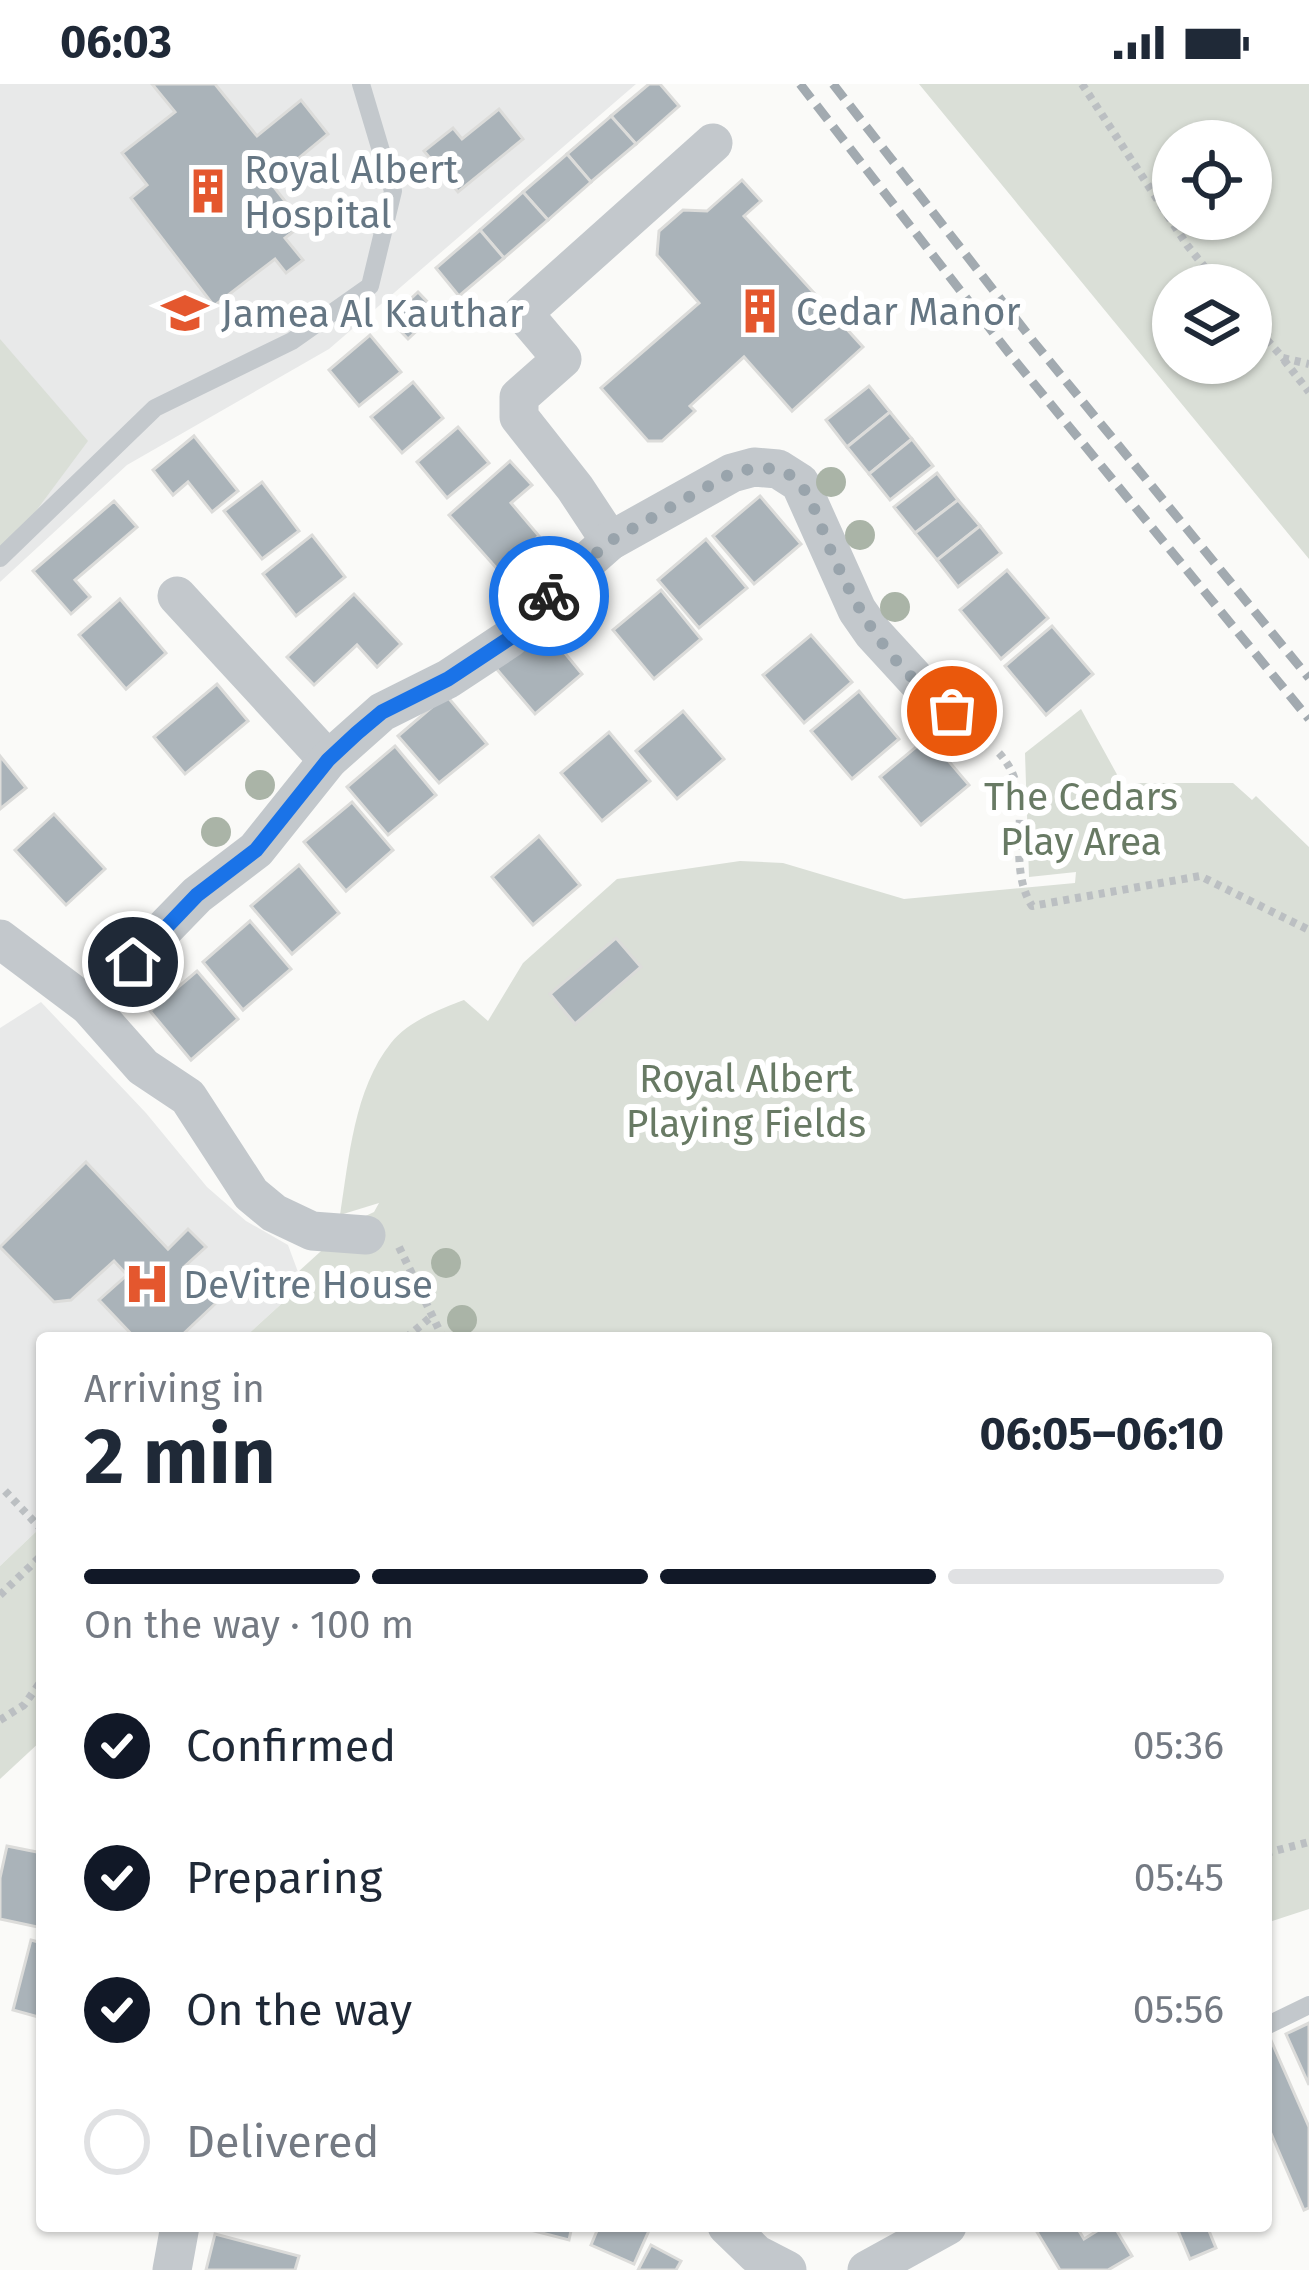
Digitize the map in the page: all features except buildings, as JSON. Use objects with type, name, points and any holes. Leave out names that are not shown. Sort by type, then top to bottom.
[{"type":"street","points":[[610,541],[519,417],[519,397],[562,359],[523,313],[713,143]]},
{"type":"street","points":[[89,1006],[197,895],[256,850],[328,760],[382,712],[448,679],[510,638],[610,541],[732,473],[754,467],[778,469],[800,483],[857,610],[873,633],[929,694],[974,727]]},
{"type":"street","points":[[177,596],[328,760]]},
{"type":"street","points":[[0,939],[89,1006],[143,1067],[188,1097],[228,1161],[262,1203],[312,1231],[366,1235]]},
{"type":"street","points":[[172,2270],[179,2232]]},
{"type":"street","points":[[733,2232],[756,2254],[787,2270]]},
{"type":"street","points":[[867,2270],[931,2232]]},
{"type":"lane","points":[[0,558],[155,408],[292,341],[370,286],[393,191],[362,84]]},
{"type":"lane","points":[[1272,2023],[1309,2005]]},
{"type":"path","points":[[1082,84],[1202,264]]},
{"type":"path","points":[[1272,346],[1309,392]]},
{"type":"path","points":[[1283,358],[1309,364]]},
{"type":"path","points":[[974,727],[1008,763],[1020,790],[1016,856],[1023,890],[1032,906],[1200,876],[1309,930]]},
{"type":"path","points":[[366,1235],[392,1239],[440,1332]]},
{"type":"path","points":[[413,1332],[432,1316]]},
{"type":"path","points":[[5,1491],[36,1524]]},
{"type":"path","points":[[0,1595],[36,1562]]},
{"type":"path","points":[[0,1720],[24,1705],[36,1688]]},
{"type":"path","points":[[1272,1851],[1309,1842]]},
{"type":"shaded area","name":"Jamea Al Kauthar","points":[[0,84],[636,84],[329,349],[127,465],[0,582]]},
{"type":"shaded area","name":"DeVitre House","points":[[41,1002],[146,1113],[207,1187],[246,1221],[288,1245],[298,1272],[290,1296],[251,1332],[36,1332],[36,1532],[0,1566],[0,1028]]},
{"type":"green space","points":[[919,84],[1309,84],[1309,559],[1165,384],[1272,384],[1272,264],[1152,264],[1152,368]]},
{"type":"green space","points":[[0,339],[88,441],[33,515],[0,547]]},
{"type":"green space","name":"Royal Albert Playing Fields","points":[[1081,709],[1125,789],[1134,783],[1233,783],[1252,800],[1256,796],[1309,847],[1309,1909],[1272,1921],[1272,1332],[251,1332],[290,1296],[298,1272],[353,1222],[374,1212],[379,1203],[340,1215],[361,1103],[379,1061],[406,1029],[464,1000],[488,1021],[523,963],[617,879],[740,861],[783,863],[904,899],[1075,883],[1076,872],[1029,877],[1025,753]]},
{"type":"green space","points":[[36,1532],[36,1746],[0,1779],[0,1566]]},
{"type":"railway","points":[[800,84],[1012,357],[1309,719]]},
{"type":"railway","points":[[833,84],[1033,341],[1309,678]]},
{"type":"way so far","points":[[549,596],[610,541],[732,473],[754,467],[778,469],[800,483],[857,610],[873,633],[896,662],[952,711]]},
{"type":"place","name":"Royal Albert Hospital","points":[[208,191]]},
{"type":"place","name":"Cedar Manor","points":[[760,311]]},
{"type":"place","name":"Jamea Al Kauthar","points":[[185,313]]},
{"type":"place","name":"DeVitre House","points":[[147,1284]]},
{"type":"route","points":[[133,962],[197,895],[256,850],[328,760],[357,733],[382,712],[448,679],[510,638],[549,596]]},
{"type":"park label","name":"The Cedars Play Area","points":[[1081,818]]}]
